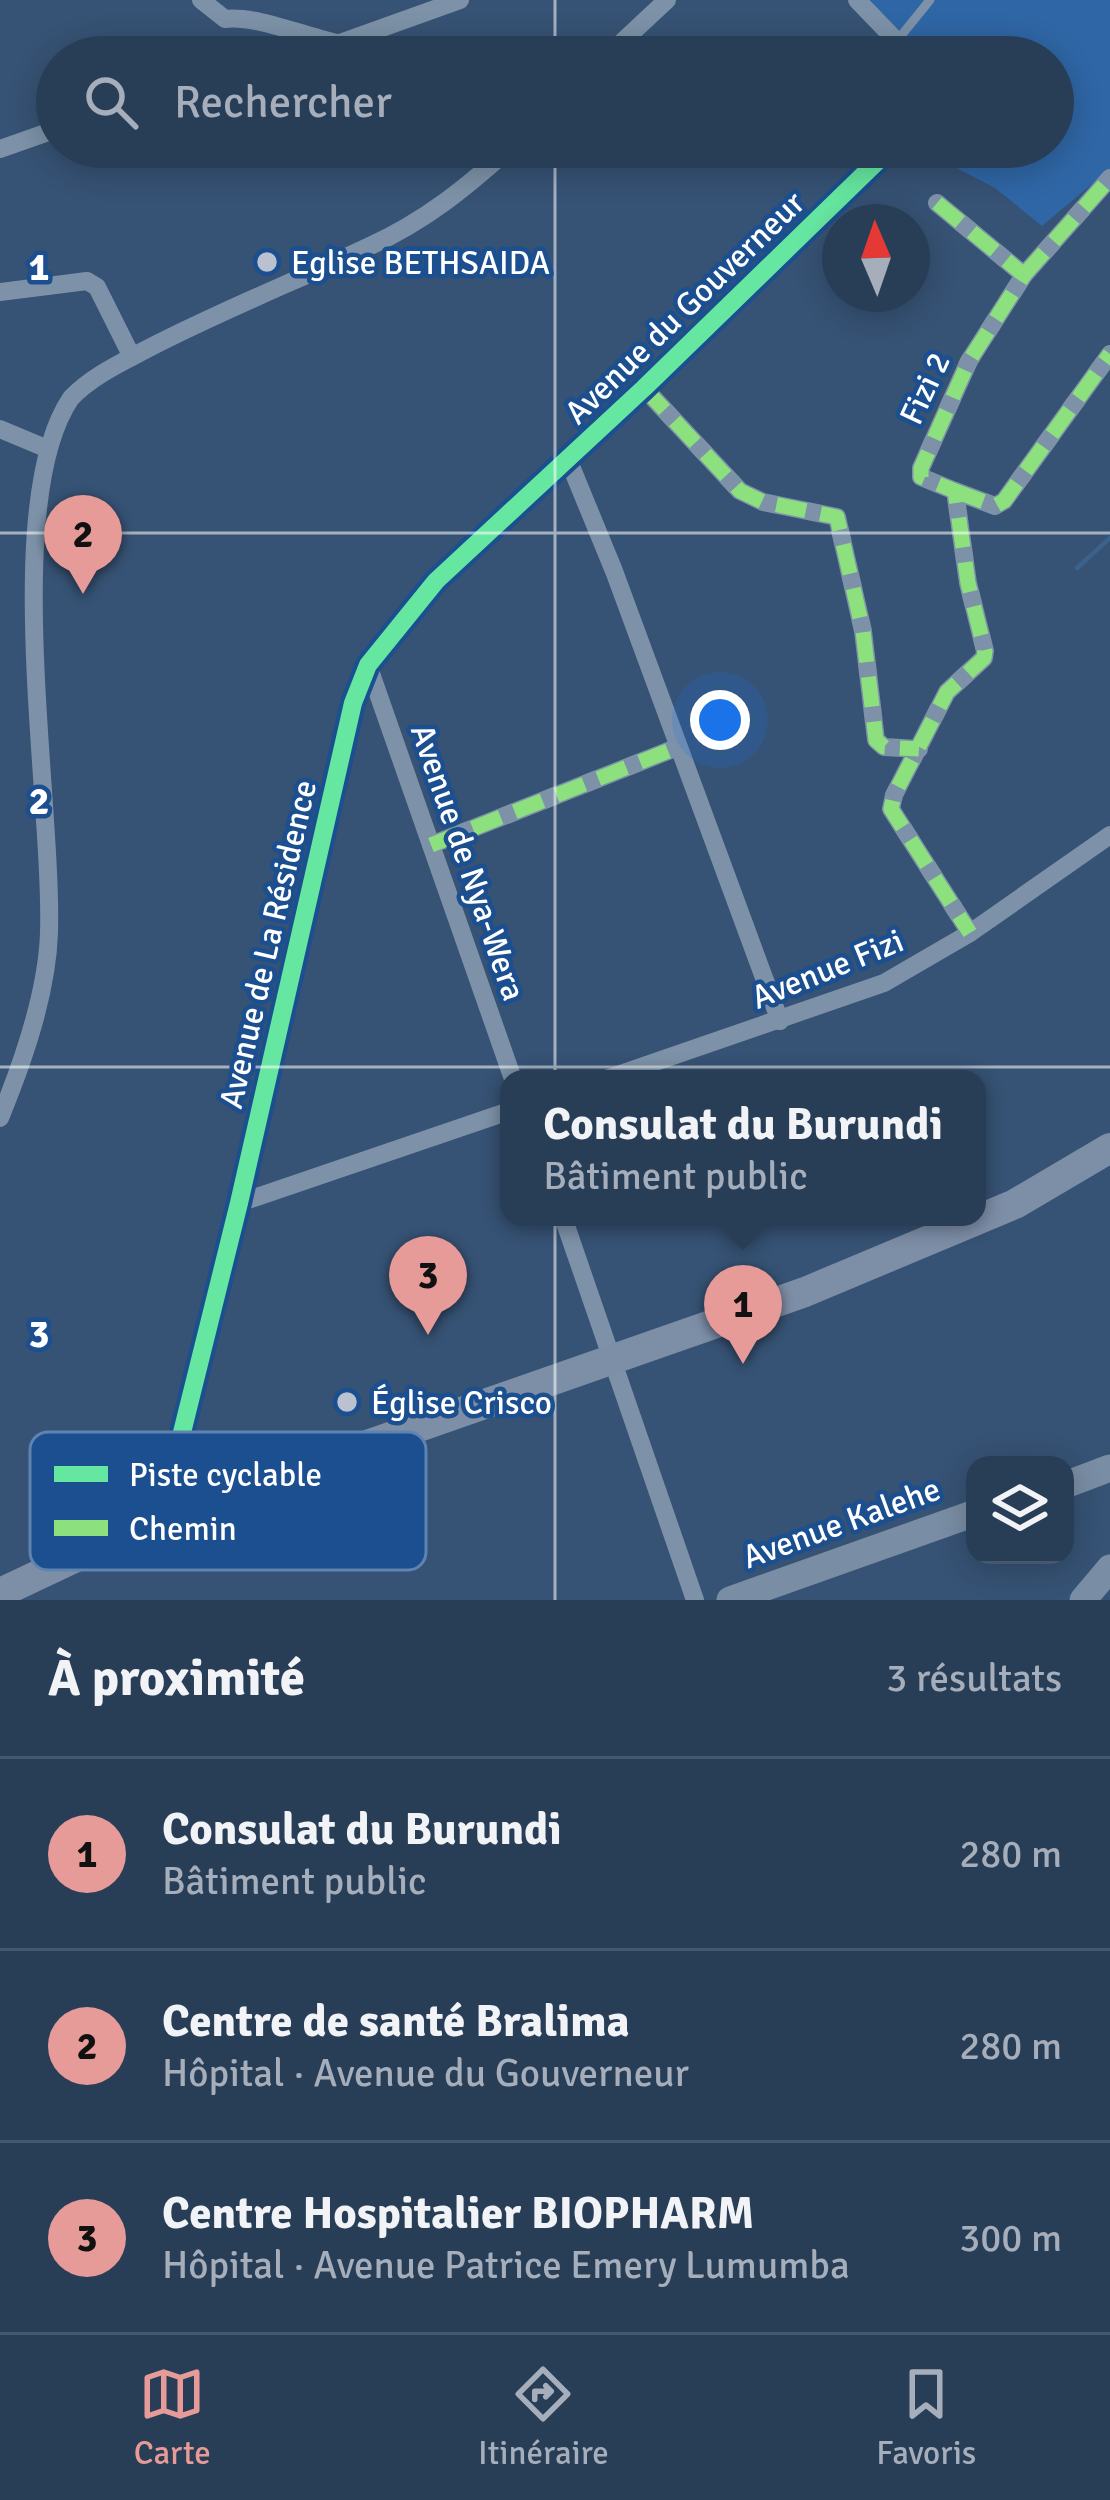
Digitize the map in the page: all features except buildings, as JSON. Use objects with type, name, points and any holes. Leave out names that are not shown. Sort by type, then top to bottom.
[{"type":"main road","points":[[986,1216],[1110,1148]]},
{"type":"main road","points":[[400,1432],[805,1292],[964,1226]]},
{"type":"main road","points":[[0,1593],[49,1570]]},
{"type":"street","points":[[201,0],[225,19],[249,8],[289,32],[306,36]]},
{"type":"street","points":[[366,36],[460,0]]},
{"type":"street","points":[[628,36],[667,0]]},
{"type":"street","points":[[857,0],[890,36]]},
{"type":"street","points":[[0,149],[36,136]]},
{"type":"street","points":[[0,1118],[42,983],[49,937],[23,620],[29,499],[43,447],[72,397],[100,374],[424,218],[487,168]]},
{"type":"street","name":"Avenue du Gouverneur","points":[[568,459],[870,168]]},
{"type":"street","points":[[937,202],[1024,275],[1110,178]]},
{"type":"street","name":"Fizi 2","points":[[956,491],[921,477],[921,468],[969,361],[1024,275]]},
{"type":"street","points":[[0,292],[87,281],[97,287],[132,357]]},
{"type":"street","points":[[970,933],[891,809],[947,692],[985,651],[968,583],[956,491],[995,506],[1004,501],[1110,354]]},
{"type":"street","points":[[644,388],[740,491],[763,502],[837,518],[863,631],[876,740],[884,747],[919,749]]},
{"type":"street","points":[[0,429],[43,447]]},
{"type":"street","points":[[568,459],[780,1021]]},
{"type":"street","name":"Avenue de La Résidence","points":[[182,1432],[353,703],[368,665],[436,581],[568,459]]},
{"type":"street","name":"Avenue de Nya-Wera","points":[[368,665],[510,1070]]},
{"type":"street","points":[[431,845],[678,747]]},
{"type":"street","name":"Avenue Fizi","points":[[633,1070],[884,983],[970,933],[1110,835]]},
{"type":"street","points":[[238,1203],[500,1114]]},
{"type":"street","points":[[565,1226],[695,1600]]},
{"type":"street","points":[[1074,1482],[1110,1468]]},
{"type":"street","name":"Avenue Kalehe","points":[[730,1600],[966,1516]]},
{"type":"street","points":[[1083,1600],[1110,1568]]},
{"type":"lane","points":[[901,36],[930,0]]},
{"type":"shaded area","points":[[857,0],[1110,0],[1110,169],[1042,226],[995,188],[957,168],[1074,168],[1074,36],[885,36]]},
{"type":"waterway","points":[[1077,568],[1110,538]]},
{"type":"marked path","points":[[1024,275],[1110,178]]},
{"type":"marked path","points":[[937,203],[1024,275],[969,361],[921,468],[921,477],[955,491],[984,658],[947,692],[891,809],[970,933]]},
{"type":"marked path","points":[[955,491],[995,506],[1004,501],[1110,354]]},
{"type":"marked path","points":[[644,388],[740,491],[763,502],[837,517],[863,631],[876,740],[884,747],[919,749]]},
{"type":"marked path","points":[[431,845],[678,747]]},
{"type":"cycle path","points":[[182,1432],[353,703],[368,665],[436,581],[870,168]]},
{"type":"place","name":"Eglise BETHSAIDA","points":[[267,262]]},
{"type":"place","name":"Centre de santé Bralima","points":[[83,594]]},
{"type":"place","name":"Centre Hospitalier BIOPHARM","points":[[428,1335]]},
{"type":"place","name":"Consulat du Burundi","points":[[743,1364]]},
{"type":"place","name":"Église Crisco","points":[[347,1402]]}]
